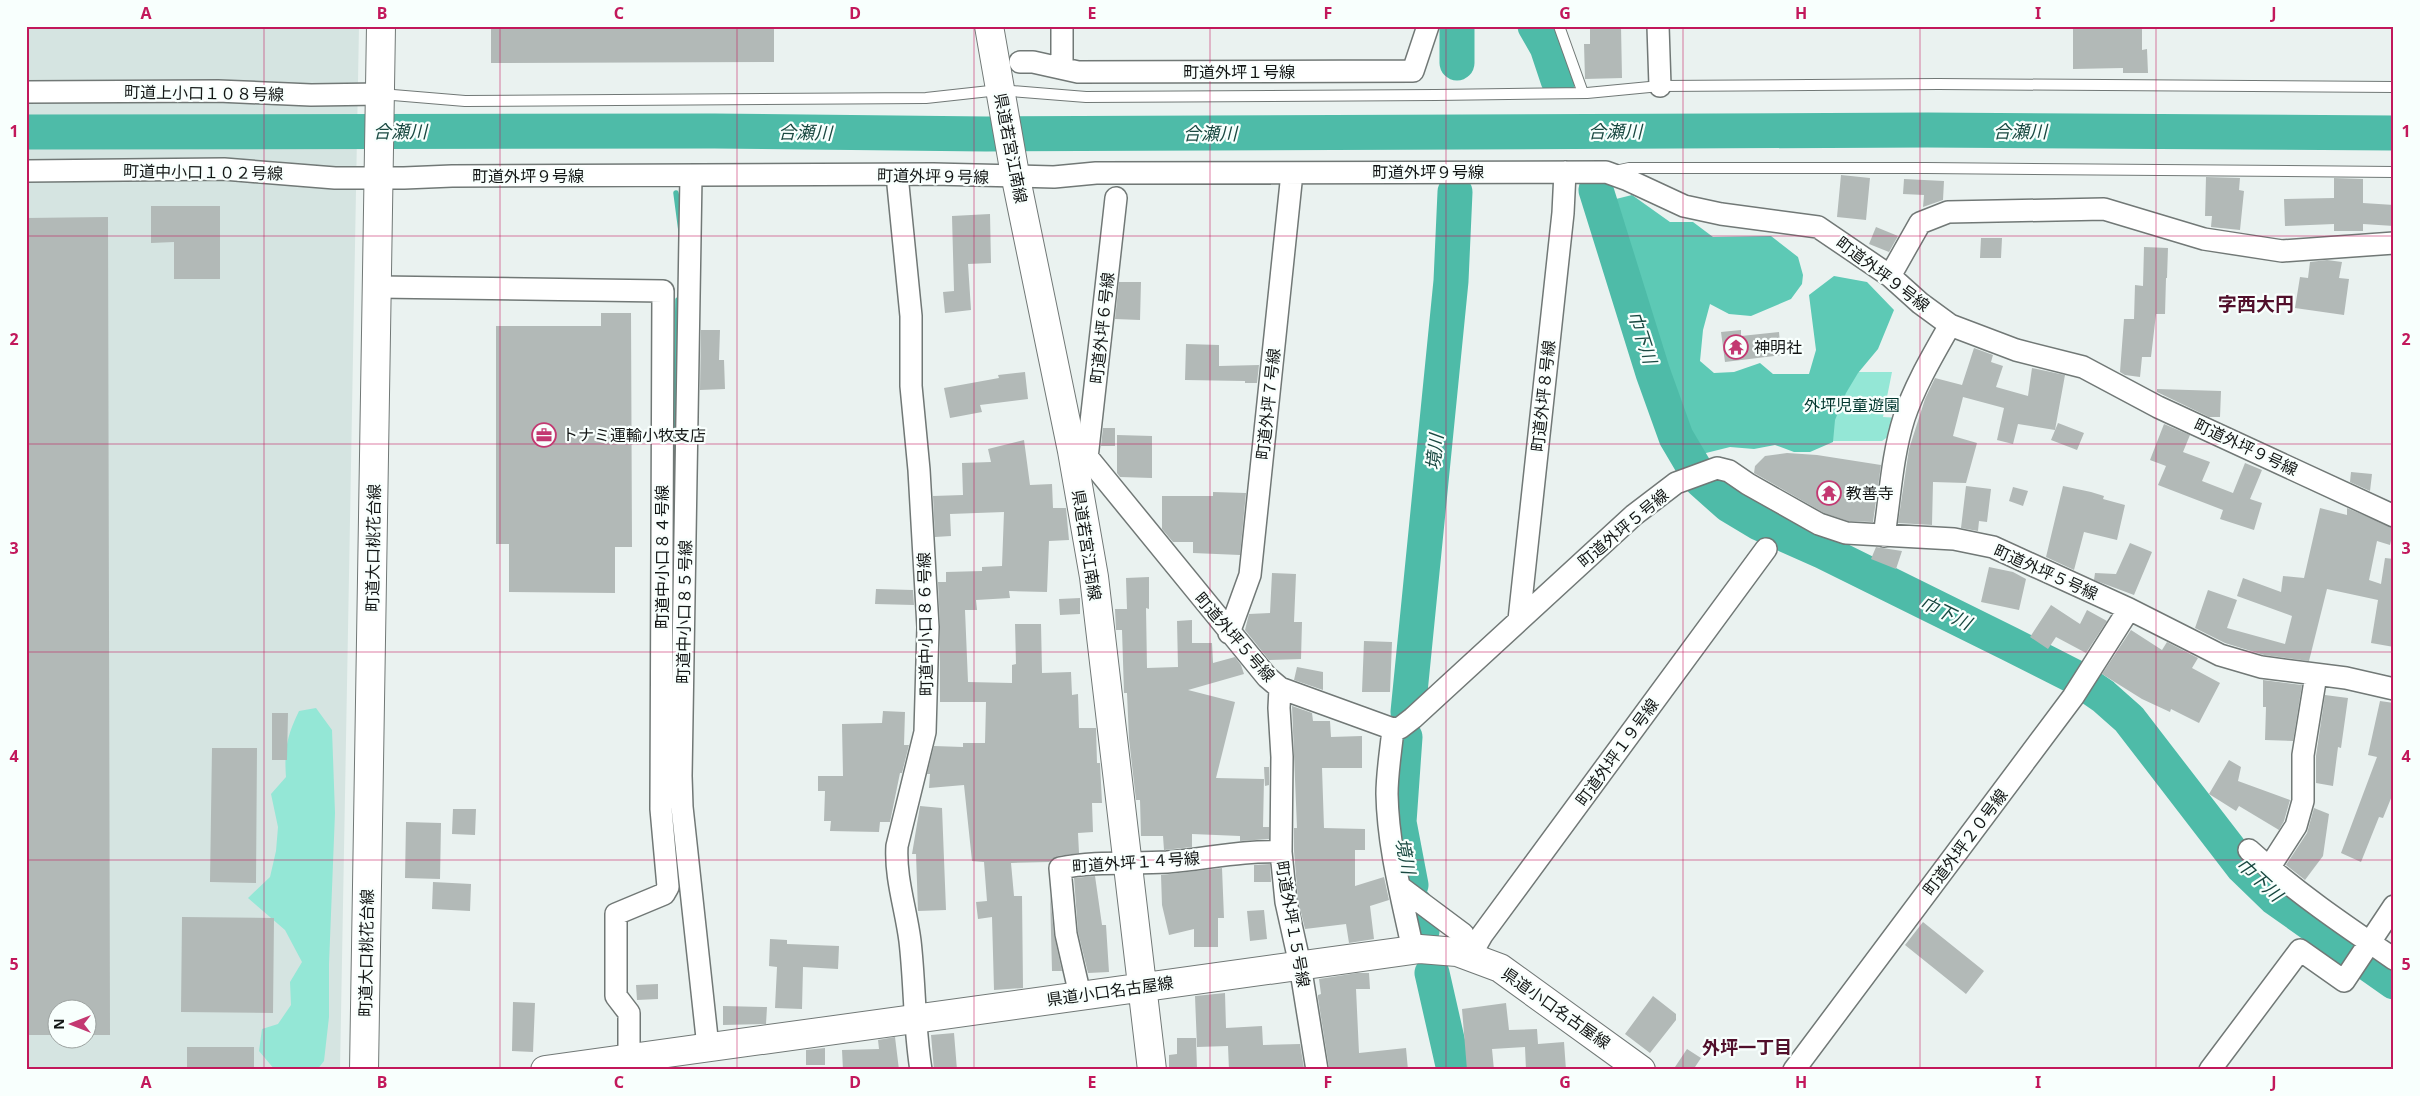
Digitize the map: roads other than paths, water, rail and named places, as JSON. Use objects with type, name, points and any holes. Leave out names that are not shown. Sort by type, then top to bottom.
[{"type":"main road","name":"町道大口桃花台線","points":[[364,1070],[381,26]]},
{"type":"main road","name":"県道若宮江南線","points":[[989,26],[1015,173],[1080,454],[1152,1070]]},
{"type":"main road","name":"県道小口名古屋線","points":[[545,1070],[637,1063],[708,1047],[1422,949],[1470,956],[1500,968],[1641,1070]]},
{"type":"street","points":[[1062,26],[1062,68]]},
{"type":"street","name":"町道外坪１号線","points":[[1020,62],[1033,62],[1078,72],[1413,72],[1428,26]]},
{"type":"street","points":[[1658,26],[1660,86]]},
{"type":"street","name":"町道上小口１０８号線","points":[[26,92],[218,91],[381,98]]},
{"type":"street","name":"町道中小口１０２号線","points":[[26,171],[224,169],[335,178],[380,175]]},
{"type":"street","name":"町道外坪９号線","points":[[380,175],[691,176],[1015,173],[1054,177],[1096,173],[1595,171],[1612,173],[1684,206],[1721,214],[1818,227],[1890,276],[1920,303],[1950,325],[2016,350],[2083,367],[2158,407],[2394,516]]},
{"type":"street","name":"町道外坪８号線","points":[[1520,620],[1563,213],[1565,172]]},
{"type":"street","name":"町道外坪７号線","points":[[1229,633],[1250,575],[1292,173]]},
{"type":"street","name":"町道中小口８６号線","points":[[898,175],[911,316],[911,386],[919,470],[928,627],[925,732],[896,861],[910,940],[915,1034],[922,1070]]},
{"type":"street","name":"町道中小口８５号線","points":[[691,176],[681,776],[687,856],[708,1047]]},
{"type":"street","name":"町道外坪６号線","points":[[1080,454],[1116,198]]},
{"type":"street","points":[[1890,276],[1920,223],[1948,212],[2104,208],[2204,239],[2282,251],[2394,243]]},
{"type":"street","name":"町道中小口８４号線","points":[[378,287],[663,291],[661,810],[668,887],[664,894],[616,914],[616,996],[629,1013],[637,1063]]},
{"type":"street","points":[[1884,536],[1896,450],[1904,418],[1919,382],[1950,325]]},
{"type":"street","name":"町道外坪５号線","points":[[1080,454],[1255,665],[1280,688],[1402,725],[1634,515],[1676,483],[1713,469],[1729,471],[1748,484],[1819,524],[1846,533],[1954,539],[1993,547],[2129,608],[2220,655],[2261,667],[2346,678],[2394,689]]},
{"type":"street","name":"町道外坪１９号線","points":[[1470,956],[1482,935],[1766,549]]},
{"type":"street","name":"町道外坪２０号線","points":[[1794,1070],[2073,696],[2092,669],[2129,608]]},
{"type":"street","points":[[2269,868],[2296,826],[2303,801],[2304,755],[2316,674]]},
{"type":"street","name":"町道外坪１５号線","points":[[1280,688],[1278,708],[1282,757],[1281,852],[1286,902],[1300,965],[1317,1070]]},
{"type":"street","points":[[1402,725],[1387,793],[1392,851],[1409,893],[1422,949]]},
{"type":"street","points":[[2249,850],[2269,868],[2369,945],[2394,959]]},
{"type":"street","name":"町道外坪１４号線","points":[[1080,995],[1066,934],[1060,868],[1084,863],[1167,862],[1263,851],[1281,852]]},
{"type":"street","points":[[1409,893],[1463,934],[1470,956]]},
{"type":"street","points":[[2210,1070],[2300,950],[2344,982],[2394,906]]},
{"type":"lane","points":[[1558,26],[1583,93]]},
{"type":"lane","points":[[381,98],[485,101],[926,98],[1000,94],[1086,98],[1583,93],[1660,86],[1938,84],[2394,87]]},
{"type":"lane","points":[[1612,173],[1629,168],[2394,172]]},
{"type":"waterway","name":"境川","points":[[1457,26],[1457,63]]},
{"type":"waterway","name":"巾下川","points":[[1535,26],[1547,47],[1558,80]]},
{"type":"waterway","name":"合瀬川","points":[[26,132],[714,131],[986,134],[1927,130],[2394,133]]},
{"type":"waterway","name":"巾下川","points":[[1596,190],[1653,373],[1676,437],[1702,481],[1729,505],[1759,523],[1824,552],[2010,644],[2077,678],[2103,696],[2129,719],[2243,867],[2275,898],[2394,982]]},
{"type":"waterway","name":"境川","points":[[1408,712],[1451,281],[1455,192]]},
{"type":"waterway","points":[[676,193],[681,231]]},
{"type":"waterway","points":[[673,541],[678,300]]},
{"type":"waterway","name":"境川","points":[[1405,737],[1399,822],[1411,885]]},
{"type":"waterway","points":[[675,849],[680,879],[676,889]]},
{"type":"waterway","name":"境川","points":[[1415,904],[1422,931]]},
{"type":"waterway","name":"境川","points":[[1432,973],[1454,1070]]},
{"type":"place","name":"神明社","points":[[1736,347]]},
{"type":"place","name":"トナミ運輸小牧支店","points":[[544,435]]},
{"type":"place","name":"教善寺","points":[[1829,493]]},
{"type":"district","name":"字西大円","points":[[2256,304]]},
{"type":"district","name":"外坪一丁目","points":[[1747,1047]]},
{"type":"park label","name":"外坪児童遊園","points":[[1852,405]]}]
